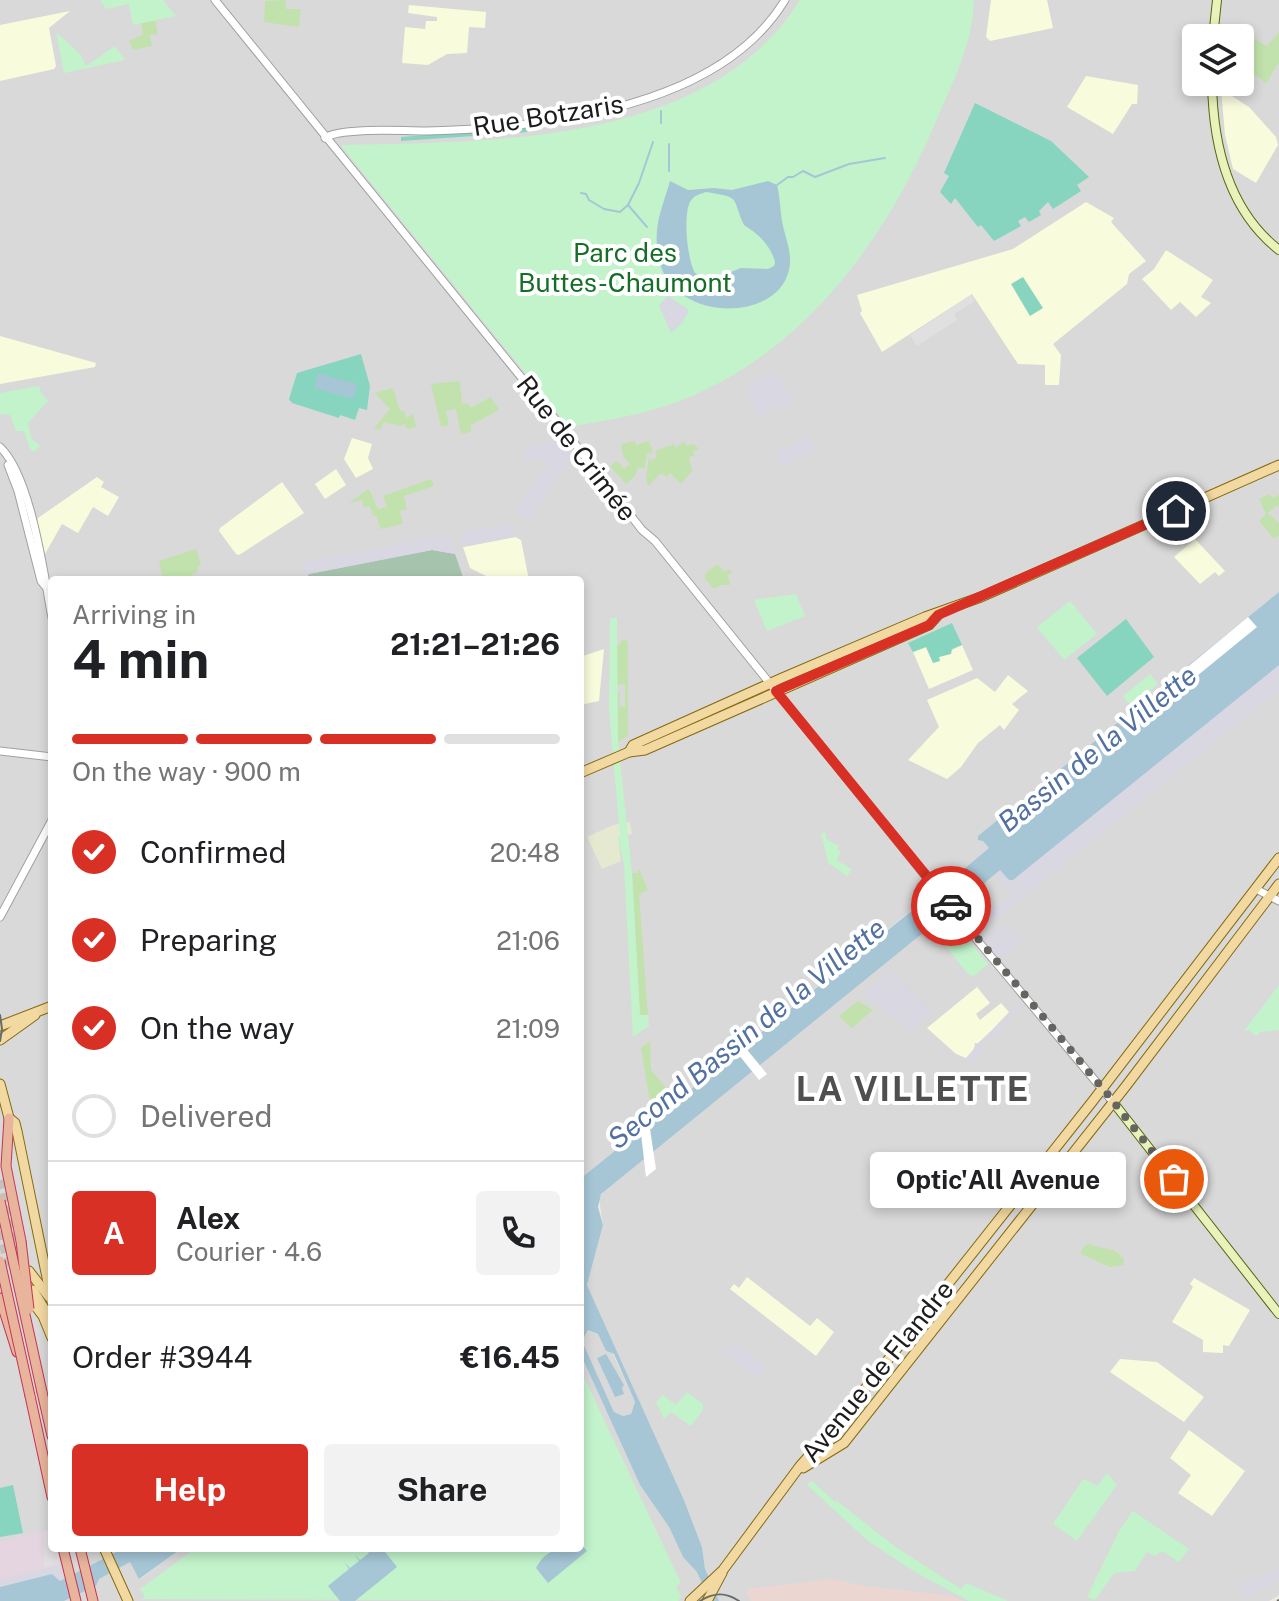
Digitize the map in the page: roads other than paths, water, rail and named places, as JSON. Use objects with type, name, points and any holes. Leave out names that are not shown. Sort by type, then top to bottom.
[{"type":"highway","points":[[4,1118],[6,1166],[21,1241],[35,1360]]},
{"type":"highway","points":[[0,1201],[48,1418]]},
{"type":"highway","points":[[0,1261],[48,1479]]},
{"type":"highway","points":[[0,1298],[23,1365]]},
{"type":"highway","points":[[65,1552],[76,1601]]},
{"type":"highway","points":[[81,1552],[93,1601]]},
{"type":"main road","points":[[1214,24],[1217,0]]},
{"type":"main road","points":[[1214,96],[1219,147],[1229,180],[1249,219],[1279,250]]},
{"type":"main road","points":[[584,771],[925,617],[938,615],[1279,465]]},
{"type":"main road","name":"Avenue de Flandre","points":[[797,1471],[1102,1088],[1279,858]]},
{"type":"main road","name":"Avenue de Flandre","points":[[797,1471],[844,1443],[1275,898],[1279,884]]},
{"type":"main road","points":[[0,1050],[3,1033],[32,1012],[48,1008]]},
{"type":"main road","points":[[0,1084],[4,1118],[15,1123],[17,1131],[48,1282]]},
{"type":"main road","points":[[1113,1102],[1279,1314]]},
{"type":"main road","points":[[29,1271],[48,1296]]},
{"type":"main road","points":[[33,1290],[48,1316]]},
{"type":"main road","points":[[33,1303],[48,1328]]},
{"type":"main road","points":[[707,1601],[723,1570],[797,1471]]},
{"type":"main road","points":[[105,1552],[128,1600]]},
{"type":"main road","points":[[690,1601],[723,1570]]},
{"type":"street","name":"Rue de Crimée","points":[[215,0],[648,537],[655,541],[1102,1088]]},
{"type":"street","name":"Rue Botzaris","points":[[325,138],[347,133],[429,131],[527,123],[639,100],[680,85],[728,59],[764,28],[785,0]]},
{"type":"street","points":[[0,450],[15,481],[48,598]]},
{"type":"street","points":[[0,751],[48,757]]},
{"type":"street","points":[[0,917],[48,828]]},
{"type":"street","points":[[1256,889],[1275,898]]},
{"type":"street","points":[[0,910],[8,904]]},
{"type":"street","points":[[1102,1088],[1113,1102]]},
{"type":"water","points":[[670,181],[688,190],[732,190],[768,181],[777,185],[790,258],[789,270],[780,288],[765,300],[746,307],[724,308],[702,304],[683,295],[668,280],[657,248],[659,218]],"holes":[[[706,192],[734,200],[744,225],[767,245],[774,266],[768,269],[741,268],[711,280],[695,273],[687,238],[688,208],[697,195]]]},
{"type":"water","points":[[318,373],[357,384],[353,399],[314,388]]},
{"type":"water","name":"Bassin de la Villette","points":[[1279,592],[1279,665],[1013,880],[1009,880],[1000,870],[959,904],[955,900],[941,910],[945,915],[601,1194],[598,1207],[603,1225],[587,1285],[684,1500],[702,1547],[705,1569],[719,1601],[710,1601],[697,1572],[683,1557],[669,1527],[640,1485],[584,1362],[584,1345],[614,1412],[623,1416],[631,1414],[635,1402],[614,1354],[606,1351],[598,1334],[588,1330],[584,1337],[584,1176],[930,896],[934,900],[946,890],[944,886],[989,848],[978,840],[978,836]]},
{"type":"water","points":[[606,1354],[624,1385],[624,1394],[615,1397],[597,1358]]},
{"type":"water","points":[[584,1548],[587,1551],[548,1583],[536,1568],[552,1552],[584,1552]]},
{"type":"water","points":[[116,1552],[176,1552],[139,1579],[130,1562],[99,1579],[96,1586],[64,1601],[0,1601],[0,1587],[52,1574],[60,1581]]},
{"type":"water","points":[[385,1552],[397,1567],[355,1601],[340,1601],[328,1586],[349,1569],[345,1563],[350,1568],[359,1561],[355,1555],[360,1560],[369,1553]]},
{"type":"waterway","points":[[661,111],[661,123]]},
{"type":"waterway","points":[[628,205],[653,142]]},
{"type":"waterway","points":[[669,144],[669,171]]},
{"type":"waterway","points":[[777,185],[803,171],[815,177],[849,164],[885,158]]},
{"type":"waterway","points":[[581,193],[604,209],[620,212],[628,205],[647,227]]},
{"type":"tunnel","points":[[0,1180],[17,1256],[24,1265]]},
{"type":"tunnel","points":[[0,1231],[12,1265]]},
{"type":"tram line","points":[[0,1015],[0,1041]]},
{"type":"tram line","points":[[700,1601],[720,1594],[739,1601]]},
{"type":"place","name":"Optic'All Avenue","points":[[1174,1179]]},
{"type":"district","name":"LA VILLETTE","points":[[913,1089]]},
{"type":"park label","name":"Parc des Buttes-Chaumont","points":[[625,267]]},
{"type":"water label","name":"Second Bassin de la Villette","points":[[746,1033]]}]
